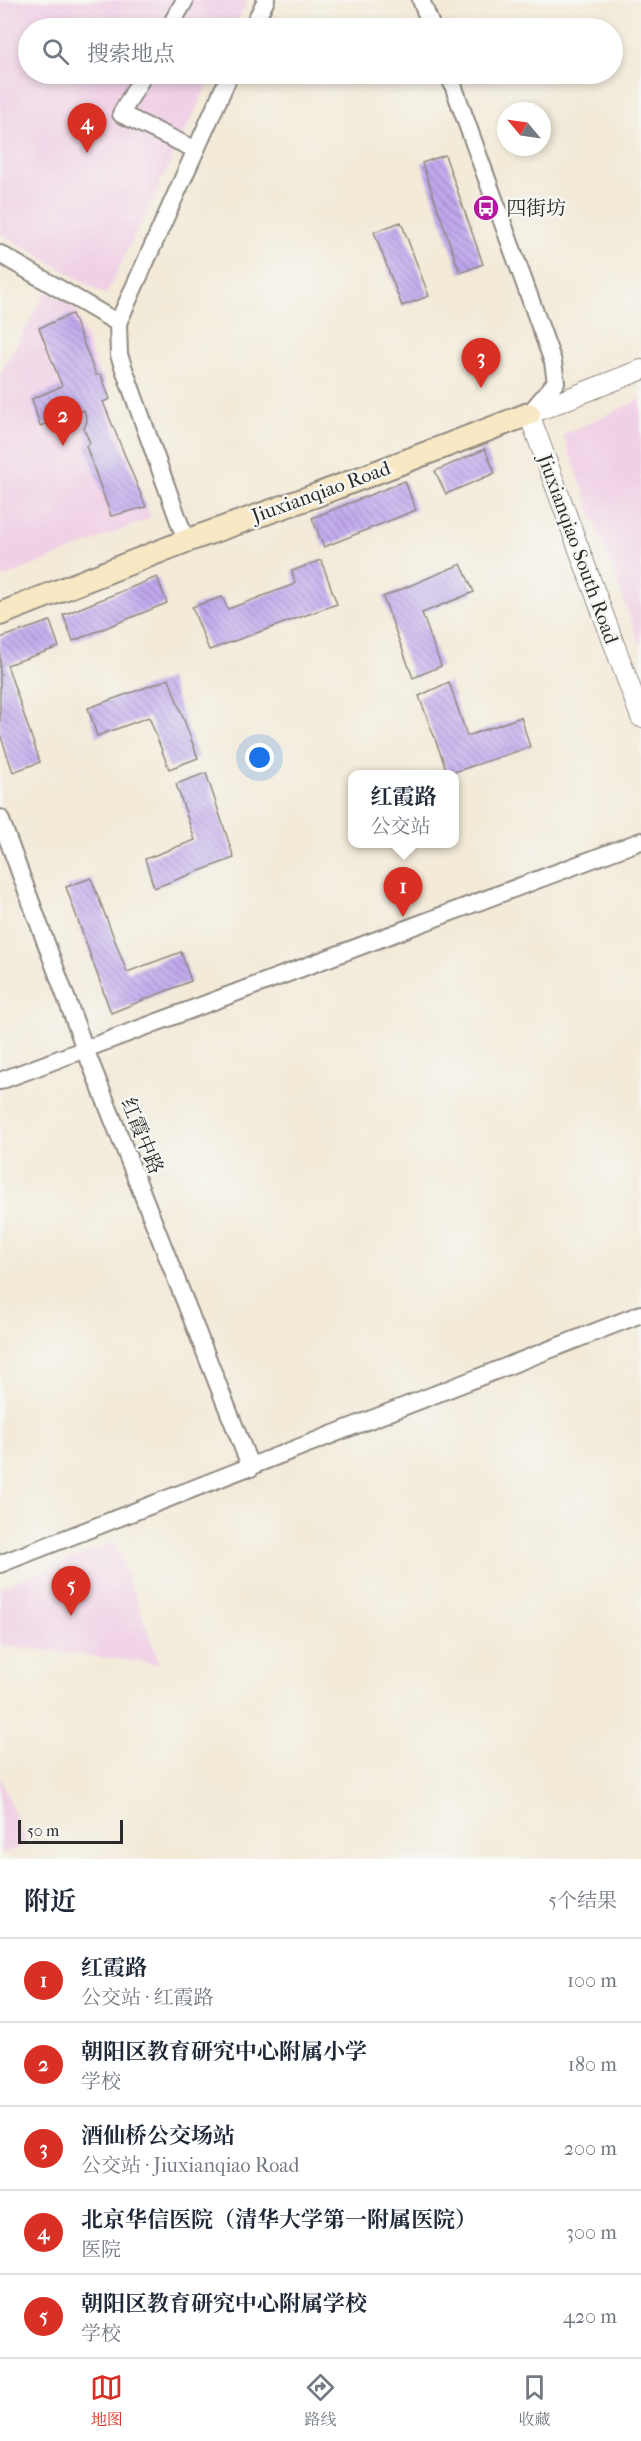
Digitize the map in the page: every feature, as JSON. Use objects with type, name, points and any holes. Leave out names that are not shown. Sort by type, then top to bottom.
[{"type":"main road","name":"Jiuxianqiao Road","points":[[0,614],[186,541],[314,496],[529,414]]},
{"type":"street","points":[[175,18],[185,0]]},
{"type":"street","points":[[257,18],[266,0]]},
{"type":"street","points":[[421,0],[428,18]]},
{"type":"street","points":[[138,84],[121,114],[194,149]]},
{"type":"street","points":[[186,541],[119,355],[118,323],[194,149],[225,84]]},
{"type":"street","points":[[453,84],[553,362],[556,382],[529,414]]},
{"type":"street","points":[[0,254],[118,323]]},
{"type":"street","name":"Jiuxianqiao Road","points":[[529,414],[641,370]]},
{"type":"street","name":"Jiuxianqiao South Road","points":[[529,414],[641,717]]},
{"type":"street","name":"红霞中路","points":[[0,818],[85,1049],[251,1468]]},
{"type":"street","points":[[0,1081],[641,841]]},
{"type":"street","points":[[0,1564],[641,1314]]},
{"type":"shaded area","points":[[0,0],[248,0],[239,18],[18,18],[18,84],[208,84],[106,295],[0,233]]},
{"type":"shaded area","points":[[47,291],[75,307],[151,518],[0,579],[0,374]]},
{"type":"shaded area","points":[[641,399],[641,647],[563,435]]},
{"type":"shaded area","points":[[114,1542],[160,1664],[0,1645],[0,1588]]},
{"type":"shaded area","points":[[0,1775],[27,1844],[0,1854]]},
{"type":"building","points":[[445,155],[483,264],[460,273],[422,163]]},
{"type":"building","points":[[401,222],[429,296],[402,306],[374,232]]},
{"type":"building","points":[[72,314],[96,375],[101,375],[110,399],[103,402],[146,507],[111,516],[86,446],[90,443],[84,429],[87,421],[84,410],[40,426],[32,399],[62,386],[39,328]]},
{"type":"building","points":[[485,449],[495,473],[446,494],[435,471]]},
{"type":"building","points":[[405,481],[416,510],[324,547],[312,518]]},
{"type":"building","points":[[321,560],[337,604],[209,650],[192,607],[222,597],[228,609],[295,584],[292,571]]},
{"type":"building","points":[[461,564],[474,592],[422,613],[441,666],[413,678],[383,597]]},
{"type":"building","points":[[157,577],[167,603],[73,641],[63,615]]},
{"type":"building","points":[[50,621],[59,647],[7,665],[40,762],[13,772],[0,734],[0,638]]},
{"type":"building","points":[[169,679],[198,758],[169,769],[149,717],[97,736],[88,708]]},
{"type":"building","points":[[449,682],[467,736],[521,717],[530,747],[459,770],[447,770],[419,696]]},
{"type":"building","points":[[206,773],[234,858],[154,888],[145,859],[195,840],[176,784]]},
{"type":"building","points":[[91,878],[127,972],[181,952],[191,981],[111,1013],[66,887]]},
{"type":"place","name":"北京华信医院（清华大学第一附属医院）","points":[[87,153]]},
{"type":"place","name":"四街坊","points":[[486,208]]},
{"type":"place","name":"酒仙桥公交场站","points":[[481,388]]},
{"type":"place","name":"朝阳区教育研究中心附属小学","points":[[63,446]]},
{"type":"place","name":"红霞路","points":[[403,917]]},
{"type":"place","name":"朝阳区教育研究中心附属学校","points":[[71,1616]]}]
